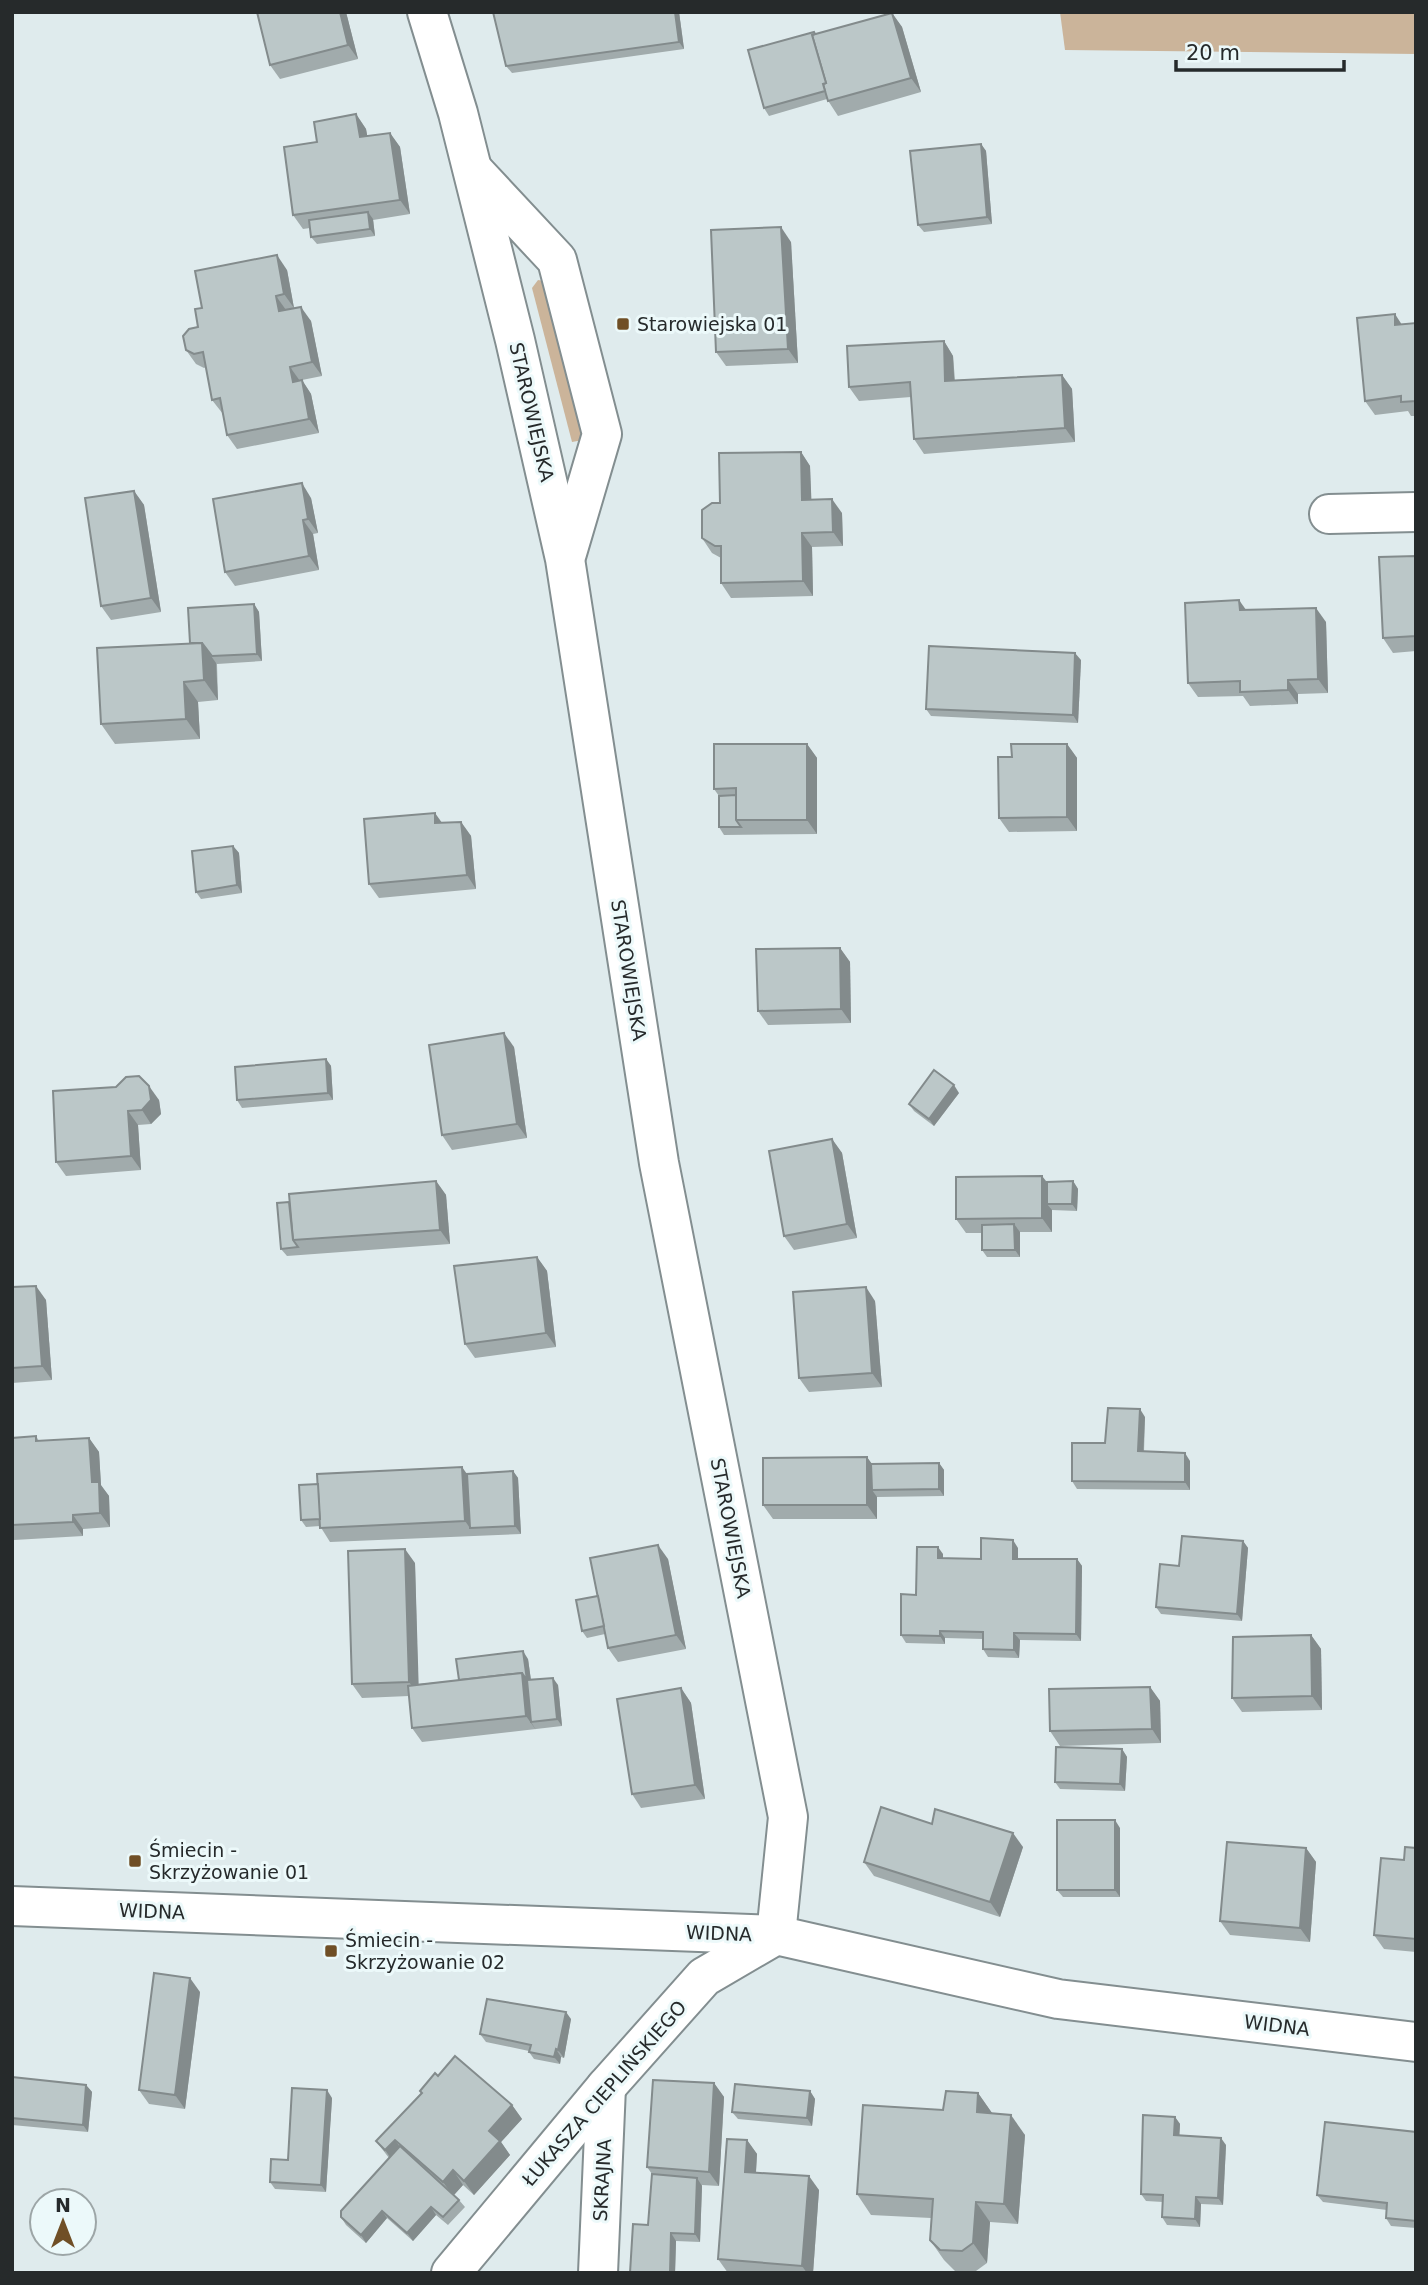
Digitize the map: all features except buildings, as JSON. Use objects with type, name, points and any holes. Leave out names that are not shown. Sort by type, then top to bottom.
[{"type":"street","name":"STAROWIEJSKA","points":[[427,12],[458,113],[521,366],[565,559],[659,1163],[788,1818],[776,1935]]},
{"type":"street","points":[[471,169],[557,260],[602,434],[565,559]]},
{"type":"street","points":[[1329,514],[1416,512]]},
{"type":"street","name":"WIDNA","points":[[12,1906],[776,1935],[1058,1999],[1416,2042]]},
{"type":"street","name":"ŁUKASZA CIEPLIŃSKIEGO","points":[[451,2273],[606,2087],[704,1977],[776,1935]]},
{"type":"street","name":"SKRAJNA","points":[[598,2273],[606,2087]]},
{"type":"shaded area","points":[[1060,12],[1416,12],[1416,54],[1065,50]]},
{"type":"shaded area","points":[[538,280],[544,281],[586,419],[583,440],[572,442],[532,288]]},
{"type":"place","name":"Starowiejska 01","points":[[623,324]]},
{"type":"place","name":"Śmiecin - Skrzyżowanie 01","points":[[135,1861]]},
{"type":"place","name":"Śmiecin - Skrzyżowanie 02","points":[[331,1951]]}]
